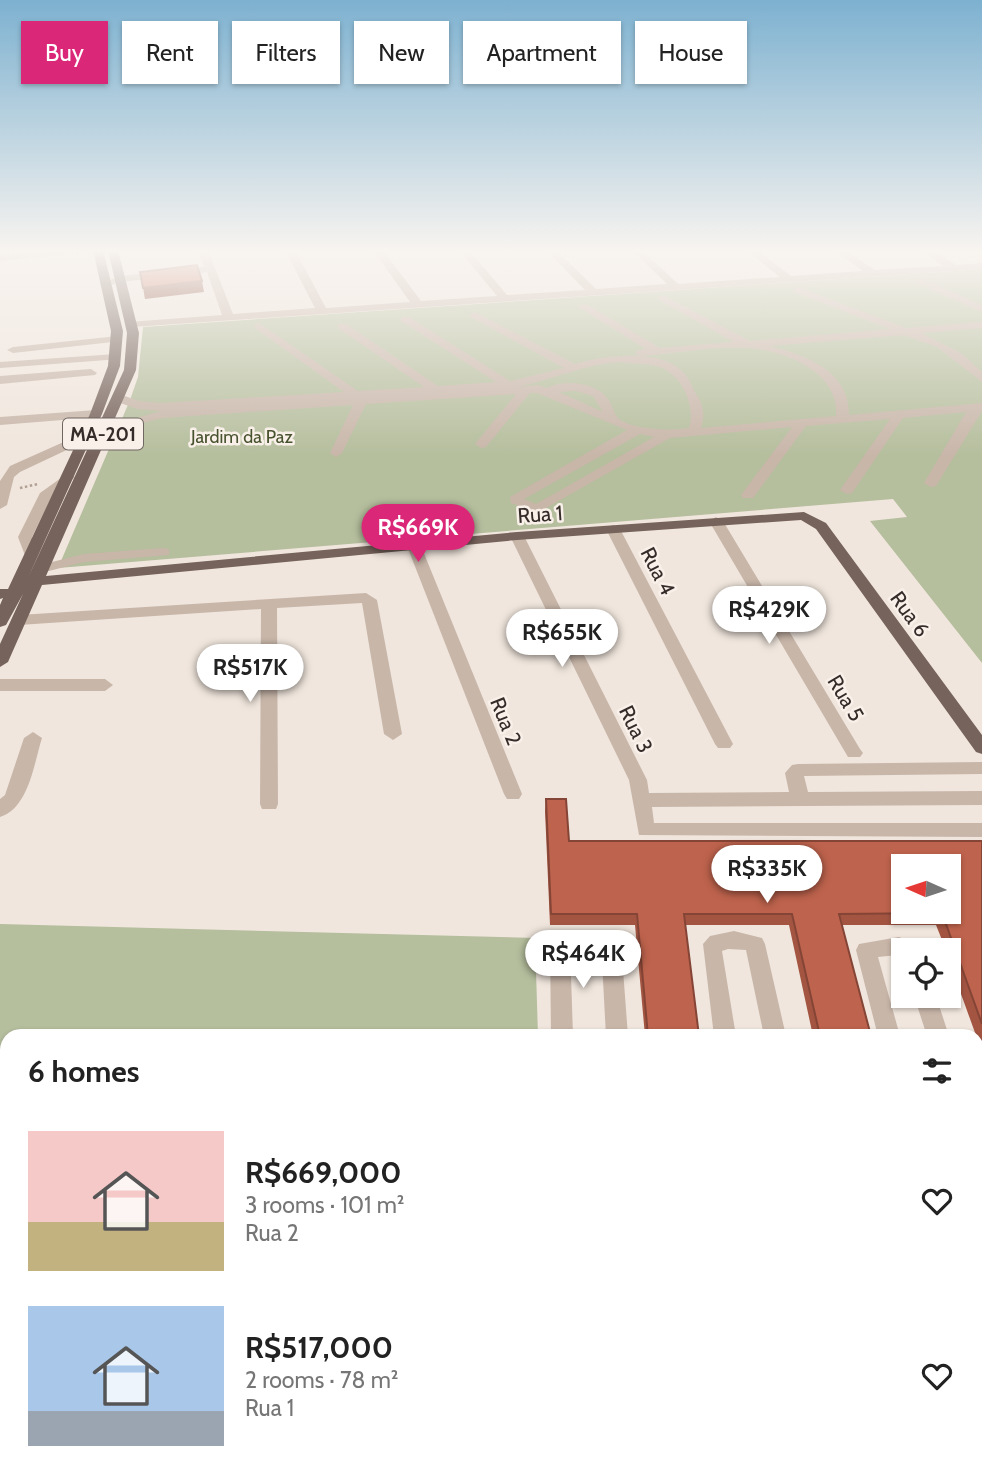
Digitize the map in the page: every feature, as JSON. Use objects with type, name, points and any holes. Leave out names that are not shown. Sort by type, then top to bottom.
[{"type":"main road","name":"MA-201","points":[[68,477],[110,380],[118,339],[113,319]]},
{"type":"main road","name":"MA-201","points":[[0,662],[119,398],[132,357],[131,319]]},
{"type":"main road","name":"Rua 1","points":[[39,575],[797,515]]},
{"type":"main road","name":"Rua 6","points":[[797,515],[809,517],[821,526],[982,748]]},
{"type":"main road","points":[[0,622],[8,588],[31,555]]},
{"type":"main road","points":[[8,588],[39,575]]},
{"type":"street","points":[[132,324],[214,319]]},
{"type":"street","points":[[405,319],[508,385]]},
{"type":"street","points":[[481,319],[573,368]]},
{"type":"street","points":[[604,319],[657,351]]},
{"type":"street","points":[[702,319],[749,344],[792,353],[813,362],[839,391],[844,408],[842,420]]},
{"type":"street","points":[[876,319],[949,349],[982,378]]},
{"type":"street","points":[[104,429],[162,414],[435,389],[508,385],[535,381],[600,360],[657,351],[982,325]]},
{"type":"street","points":[[259,326],[358,397]]},
{"type":"street","points":[[342,327],[435,389]]},
{"type":"street","points":[[13,351],[118,339]]},
{"type":"street","points":[[0,365],[116,357]]},
{"type":"street","points":[[600,360],[651,362],[675,370],[696,403],[698,418],[694,430],[674,434],[537,509],[516,500],[637,430]]},
{"type":"street","points":[[0,380],[91,373]]},
{"type":"street","points":[[119,398],[137,405],[161,407],[577,387],[596,392],[604,398],[614,422]]},
{"type":"street","points":[[532,389],[573,400],[614,422],[637,430],[674,434],[979,408]]},
{"type":"street","points":[[481,444],[532,389]]},
{"type":"street","points":[[336,453],[358,397]]},
{"type":"street","points":[[129,436],[125,428],[143,410],[137,405]]},
{"type":"street","points":[[931,483],[979,408]]},
{"type":"street","points":[[0,421],[96,414]]},
{"type":"street","points":[[847,490],[899,415]]},
{"type":"street","points":[[748,495],[802,423]]},
{"type":"street","points":[[2,498],[8,476],[15,469],[86,436]]},
{"type":"street","points":[[31,555],[25,537],[45,496],[68,477]]},
{"type":"street","name":"Rua 5","points":[[716,521],[855,752]]},
{"type":"street","name":"Rua 4","points":[[612,529],[724,744]]},
{"type":"street","name":"Rua 3","points":[[517,536],[641,795],[645,827],[650,832],[982,830]]},
{"type":"street","name":"Rua 2","points":[[414,546],[513,794]]},
{"type":"street","points":[[39,575],[84,558],[163,552]]},
{"type":"street","points":[[19,620],[356,597],[369,600],[393,734]]},
{"type":"street","points":[[269,605],[269,804]]},
{"type":"street","points":[[0,685],[105,685]]},
{"type":"street","points":[[0,810],[12,798],[33,738]]},
{"type":"street","points":[[800,799],[794,774],[798,770],[982,768]]},
{"type":"street","points":[[641,795],[800,799],[982,798]]},
{"type":"street","points":[[724,1029],[712,951],[713,944],[720,941],[749,941],[755,944],[773,1029]]},
{"type":"street","points":[[611,943],[617,1029]]},
{"type":"street","points":[[561,944],[562,1029]]},
{"type":"street","points":[[887,1029],[866,950],[891,947]]},
{"type":"street","points":[[929,1008],[936,1029]]},
{"type":"path","points":[[2,498],[68,477]]},
{"type":"green space","name":"Jardim da Paz","points":[[260,319],[982,319],[982,663],[870,521],[907,517],[893,499],[58,568],[130,400],[138,377],[143,327]]},
{"type":"green space","points":[[0,924],[535,938],[538,1029],[0,1029]]},
{"type":"building","points":[[546,799],[566,799],[569,841],[982,841],[982,1024],[961,966],[961,938],[951,938],[946,924],[961,924],[961,854],[891,854],[891,913],[839,914],[869,1029],[818,1029],[792,914],[684,914],[698,1029],[647,1029],[637,914],[551,914]]}]
